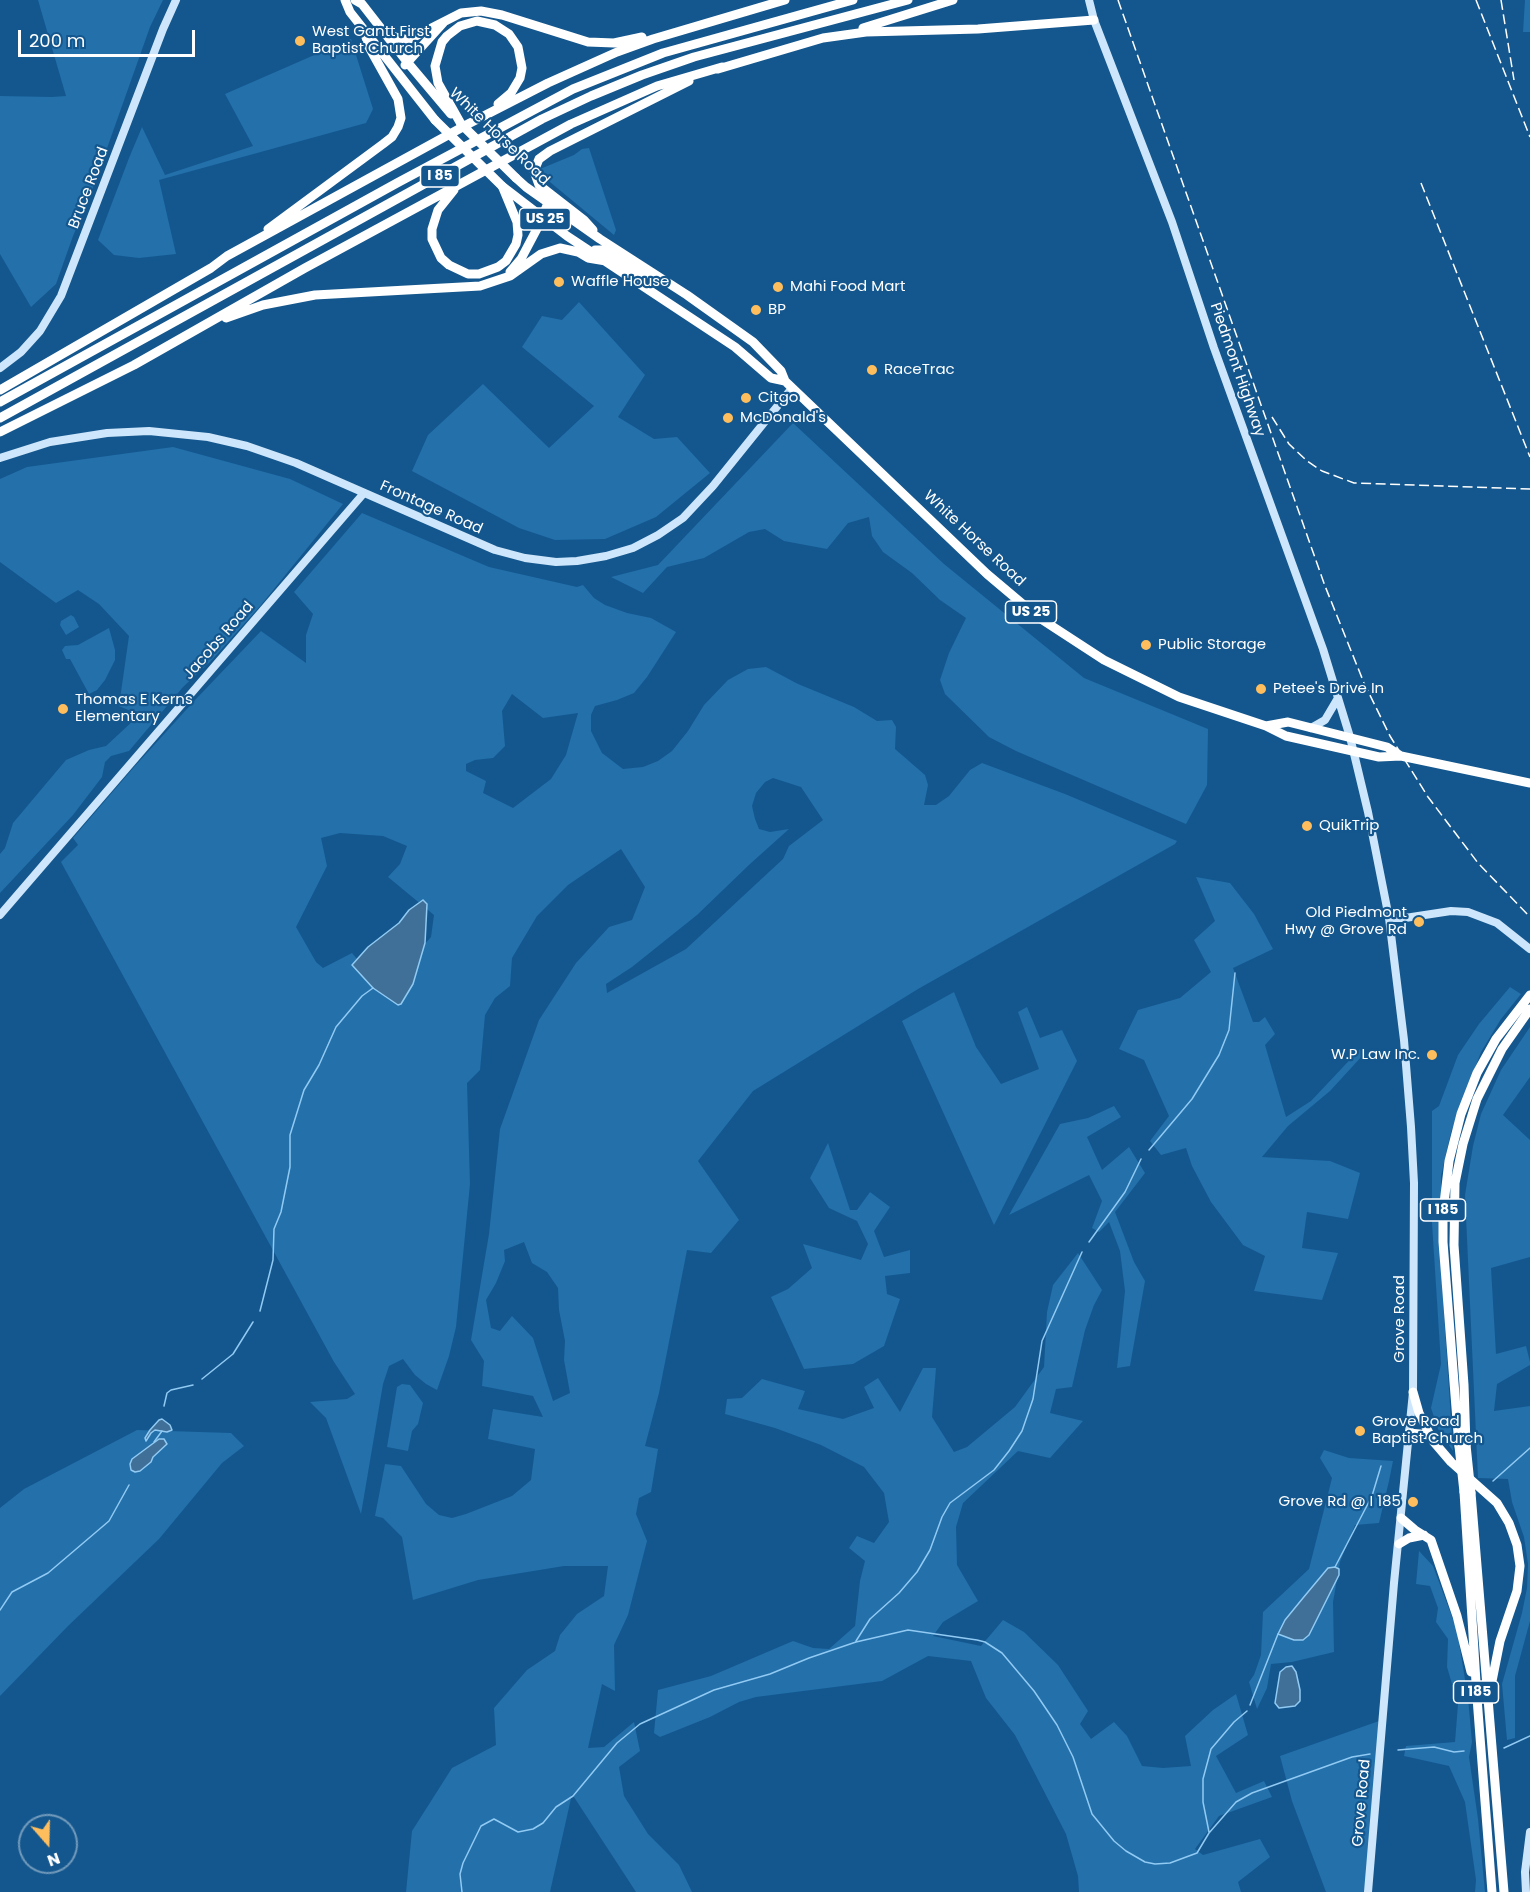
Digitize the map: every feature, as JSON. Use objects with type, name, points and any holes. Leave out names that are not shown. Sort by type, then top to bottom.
[{"type":"highway","name":"White Horse Road","points":[[345,0],[350,12],[364,31],[435,120],[502,186],[589,250],[735,347],[771,378],[789,384]]},
{"type":"highway","name":"White Horse Road","points":[[355,0],[362,4],[408,63],[450,110]]},
{"type":"highway","points":[[386,35],[408,40],[445,20],[471,11],[491,12],[575,39],[601,43],[627,41],[689,27],[785,0]]},
{"type":"highway","name":"I 85","points":[[0,402],[387,188],[573,89],[663,52],[853,0]]},
{"type":"highway","name":"I 85","points":[[0,418],[542,119],[591,96],[685,60],[908,0]]},
{"type":"highway","points":[[0,432],[114,375],[553,134],[614,104],[679,79],[832,37],[953,0]]},
{"type":"highway","points":[[398,71],[408,63],[445,20]]},
{"type":"highway","points":[[832,37],[882,30],[978,29],[1094,20]]},
{"type":"highway","points":[[227,256],[466,123],[511,93],[520,78],[522,68],[518,47],[503,29],[486,22],[468,23],[452,30],[442,42],[436,58],[436,74],[450,110],[466,123]]},
{"type":"highway","points":[[466,123],[582,67],[689,27]]},
{"type":"highway","points":[[0,390],[211,268],[276,224],[392,137],[401,118],[398,99],[369,47],[364,31]]},
{"type":"highway","points":[[600,239],[584,220],[538,185],[534,171],[539,159],[550,151],[653,98],[722,67]]},
{"type":"highway","name":"White Horse Road","points":[[466,123],[516,178],[548,203],[708,309],[753,342],[789,384],[987,574],[1038,617],[1096,656],[1143,681],[1199,705],[1266,726],[1286,736],[1387,758],[1401,756],[1530,783]]},
{"type":"highway","points":[[457,187],[438,210],[432,229],[432,239],[441,258],[449,265],[468,274],[479,274],[498,267],[512,253],[516,244],[518,235],[516,217],[502,186]]},
{"type":"highway","points":[[495,282],[517,266],[548,203]]},
{"type":"highway","points":[[196,330],[247,310],[298,298],[349,292],[461,288],[495,282],[510,276],[541,254],[555,248],[567,248],[588,258],[606,261]]},
{"type":"highway","points":[[589,250],[601,250],[638,274],[645,275],[650,272]]},
{"type":"highway","name":"White Horse Road","points":[[1266,726],[1288,722],[1387,747],[1401,756]]},
{"type":"highway","name":"I 185","points":[[1504,1892],[1489,1698],[1443,1242],[1443,1212],[1449,1161],[1461,1114],[1477,1073],[1496,1039],[1530,995]]},
{"type":"highway","name":"I 185","points":[[1463,1445],[1463,1363],[1454,1245],[1455,1183],[1463,1144],[1477,1099],[1502,1049],[1530,1009]]},
{"type":"highway","points":[[1413,1392],[1419,1413],[1430,1435],[1451,1462],[1497,1503],[1509,1523],[1517,1545],[1520,1566],[1517,1591],[1500,1641],[1489,1698]]},
{"type":"highway","points":[[1409,1433],[1430,1435]]},
{"type":"highway","name":"I 185","points":[[1467,1492],[1477,1698],[1492,1892]]},
{"type":"highway","points":[[1401,1518],[1431,1540],[1457,1616],[1477,1698]]},
{"type":"highway","points":[[1399,1544],[1409,1538],[1424,1535]]},
{"type":"street","name":"Bruce Road","points":[[0,368],[21,352],[40,331],[61,296],[176,0]]},
{"type":"street","name":"Piedmont Highway","points":[[1089,0],[1094,20],[1172,222],[1214,348],[1323,649],[1353,750]]},
{"type":"street","name":"Frontage Road","points":[[0,458],[50,442],[84,435],[128,431],[179,433],[227,441],[296,463],[466,538],[515,556],[566,562],[606,556],[650,540],[683,518],[713,486],[789,384]]},
{"type":"street","name":"Jacobs Road","points":[[0,915],[364,493]]},
{"type":"street","points":[[1311,728],[1325,720],[1338,698]]},
{"type":"street","name":"Grove Road","points":[[1353,750],[1389,918],[1404,1047],[1413,1172],[1413,1392],[1368,1892]]},
{"type":"street","points":[[1389,918],[1451,911],[1478,914],[1502,926],[1530,949]]},
{"type":"street","points":[[1526,1892],[1525,1872],[1530,1832]]},
{"type":"shaded area","points":[[38,0],[163,0],[150,27],[56,284],[31,307],[0,254],[0,96],[66,96]]},
{"type":"shaded area","points":[[1525,0],[1530,0],[1530,32],[1523,32]]},
{"type":"shaded area","points":[[351,39],[373,109],[366,123],[159,180],[176,254],[139,258],[114,255],[98,240],[142,127],[165,175],[253,146],[225,94]]},
{"type":"shaded area","points":[[589,148],[616,230],[614,235],[539,173],[540,169],[574,155],[582,149]]},
{"type":"shaded area","points":[[579,302],[645,375],[618,417],[654,439],[677,437],[710,473],[656,517],[605,539],[555,540],[519,528],[412,471],[428,435],[483,384],[549,448],[594,406],[522,347],[542,316],[562,320]]},
{"type":"shaded area","points":[[793,423],[944,564],[1084,678],[1208,729],[1207,785],[1186,824],[1016,751],[989,737],[945,694],[940,680],[949,653],[966,618],[940,600],[912,573],[883,552],[872,536],[869,517],[848,523],[827,549],[784,541],[765,529],[749,532],[704,558],[667,567],[643,593],[611,577],[658,565]]},
{"type":"shaded area","points":[[173,447],[290,479],[343,504],[261,605],[210,662],[183,687],[129,751],[111,756],[105,762],[102,777],[73,815],[0,893],[0,854],[5,848],[13,823],[66,760],[89,750],[106,746],[135,719],[133,712],[119,706],[129,636],[99,604],[78,590],[56,603],[0,562],[0,479],[27,467]]},
{"type":"shaded area","points":[[362,513],[489,567],[577,587],[583,585],[594,598],[605,605],[651,618],[676,632],[634,693],[595,706],[591,715],[591,731],[602,753],[623,769],[643,767],[658,761],[672,751],[704,705],[728,680],[748,669],[766,667],[798,684],[854,707],[877,721],[892,720],[896,727],[895,749],[925,775],[928,785],[924,805],[936,805],[949,796],[970,770],[982,763],[1065,794],[1177,841],[918,989],[753,1091],[698,1161],[739,1220],[711,1253],[687,1250],[659,1393],[645,1446],[658,1449],[651,1492],[639,1498],[636,1514],[647,1541],[628,1615],[614,1645],[615,1691],[602,1684],[588,1748],[604,1747],[634,1722],[640,1751],[619,1767],[624,1796],[648,1834],[679,1865],[692,1892],[636,1892],[572,1794],[550,1892],[406,1892],[412,1831],[452,1768],[496,1745],[494,1708],[527,1670],[555,1651],[560,1635],[577,1614],[604,1596],[608,1566],[564,1566],[478,1580],[413,1600],[402,1537],[383,1518],[375,1516],[385,1464],[401,1466],[426,1504],[439,1515],[452,1518],[512,1496],[531,1480],[535,1449],[488,1439],[493,1409],[543,1417],[533,1396],[482,1386],[484,1361],[471,1340],[489,1234],[500,1129],[539,1020],[576,963],[609,927],[632,920],[645,887],[621,849],[568,885],[537,916],[512,958],[510,986],[495,998],[485,1015],[480,1070],[467,1083],[470,1184],[456,1327],[449,1356],[437,1390],[415,1375],[403,1359],[389,1366],[383,1384],[361,1514],[326,1418],[310,1402],[347,1399],[355,1394],[334,1362],[61,862],[78,845],[73,838],[135,766],[261,631],[306,663],[306,635],[313,614],[294,592]],"holes":[[[512,694],[543,718],[578,713],[566,755],[551,779],[513,808],[483,793],[486,781],[466,771],[466,764],[475,760],[493,758],[505,746],[502,711]],[[773,778],[801,787],[823,820],[789,846],[783,859],[686,949],[607,993],[606,984],[632,967],[697,915],[789,829],[770,832],[759,829],[752,806],[756,793],[765,782]],[[340,833],[383,836],[407,846],[400,864],[388,877],[434,915],[431,937],[410,961],[367,971],[352,953],[323,968],[316,962],[296,927],[327,866],[321,838]],[[524,1242],[532,1263],[547,1272],[558,1288],[559,1310],[565,1341],[564,1360],[570,1393],[553,1401],[533,1338],[512,1316],[500,1331],[491,1328],[486,1300],[505,1261],[504,1250]]]},
{"type":"shaded area","points":[[71,615],[79,627],[66,635],[60,625],[61,621]]},
{"type":"shaded area","points":[[109,628],[115,650],[115,660],[105,680],[97,690],[89,694],[70,659],[66,659],[62,650],[65,646],[78,645]]},
{"type":"shaded area","points":[[1196,877],[1230,883],[1254,914],[1273,949],[1233,968],[1253,1022],[1259,1022],[1265,1017],[1275,1034],[1265,1045],[1286,1117],[1311,1101],[1360,1049],[1363,1055],[1330,1091],[1288,1126],[1262,1157],[1330,1161],[1360,1173],[1348,1219],[1307,1212],[1302,1248],[1338,1253],[1322,1300],[1254,1291],[1265,1256],[1243,1245],[1211,1202],[1192,1166],[1186,1148],[1161,1155],[1150,1141],[1169,1116],[1144,1060],[1119,1049],[1138,1010],[1180,998],[1211,972],[1194,940],[1215,921]]},
{"type":"shaded area","points":[[423,900],[427,904],[425,943],[413,984],[401,1004],[398,1005],[373,988],[352,965],[368,947],[399,923],[409,910]]},
{"type":"shaded area","points":[[1510,987],[1521,994],[1501,1019],[1481,1052],[1451,1132],[1441,1176],[1441,1268],[1453,1451],[1438,1429],[1431,1408],[1441,1364],[1432,1223],[1432,1111],[1439,1106],[1458,1055],[1479,1024]]},
{"type":"shaded area","points":[[954,992],[976,1047],[1001,1084],[1039,1069],[1018,1012],[1027,1007],[1040,1038],[1062,1030],[1077,1061],[994,1225],[902,1021]]},
{"type":"shaded area","points":[[1530,1027],[1530,1077],[1503,1115],[1530,1140],[1530,1257],[1491,1268],[1496,1354],[1526,1346],[1530,1362],[1530,1365],[1497,1384],[1494,1411],[1530,1406],[1530,1621],[1515,1676],[1515,1738],[1507,1740],[1502,1684],[1522,1613],[1527,1588],[1528,1564],[1524,1537],[1512,1502],[1508,1479],[1478,1478],[1465,1195],[1481,1114],[1501,1070]]},
{"type":"shaded area","points":[[1114,1106],[1121,1117],[1087,1137],[1102,1170],[1129,1147],[1145,1173],[1115,1212],[1134,1262],[1145,1281],[1130,1366],[1117,1368],[1125,1291],[1120,1251],[1109,1222],[1099,1232],[1092,1228],[1102,1201],[1089,1175],[1009,1215],[1060,1124],[1088,1118]]},
{"type":"shaded area","points":[[828,1143],[850,1210],[857,1210],[870,1192],[890,1207],[874,1231],[884,1257],[910,1250],[910,1273],[885,1276],[887,1294],[900,1299],[884,1346],[853,1364],[804,1369],[771,1297],[788,1289],[812,1268],[803,1244],[861,1260],[868,1244],[857,1221],[829,1208],[810,1178]]},
{"type":"shaded area","points":[[1078,1253],[1102,1290],[1085,1330],[1072,1387],[1056,1389],[1050,1413],[1083,1421],[1050,1458],[1018,1451],[963,1503],[956,1527],[957,1565],[978,1601],[943,1622],[933,1636],[981,1646],[1003,1620],[1024,1632],[1058,1665],[1088,1711],[1080,1724],[1091,1739],[1114,1722],[1127,1736],[1142,1766],[1163,1768],[1191,1766],[1185,1736],[1213,1710],[1236,1694],[1248,1735],[1216,1756],[1236,1793],[1264,1781],[1272,1797],[1219,1816],[1195,1849],[1203,1855],[1260,1839],[1270,1857],[1238,1882],[1241,1892],[1079,1892],[1078,1876],[1066,1834],[1015,1735],[986,1698],[971,1661],[928,1656],[882,1681],[756,1697],[739,1702],[710,1717],[660,1737],[654,1733],[658,1690],[711,1676],[793,1641],[813,1648],[829,1649],[855,1626],[860,1581],[865,1561],[849,1548],[857,1536],[874,1543],[889,1522],[884,1493],[864,1467],[821,1445],[775,1428],[725,1414],[727,1399],[742,1398],[762,1379],[805,1391],[798,1409],[843,1419],[874,1408],[864,1387],[878,1378],[900,1412],[923,1368],[936,1368],[932,1417],[954,1452],[967,1447],[1015,1407],[1044,1367],[1047,1312],[1053,1285]]},
{"type":"shaded area","points":[[402,1384],[410,1385],[423,1403],[418,1424],[412,1431],[408,1451],[387,1447],[397,1387]]},
{"type":"shaded area","points":[[162,1419],[170,1425],[172,1430],[167,1432],[155,1430],[146,1441],[145,1438],[150,1430]]},
{"type":"shaded area","points":[[137,1430],[231,1433],[244,1446],[222,1463],[159,1539],[68,1626],[0,1696],[0,1508],[24,1489]]},
{"type":"shaded area","points":[[159,1439],[164,1439],[167,1444],[153,1457],[151,1462],[140,1471],[131,1470],[132,1459]]},
{"type":"shaded area","points":[[1324,1450],[1349,1458],[1393,1461],[1379,1523],[1355,1525],[1340,1562],[1333,1602],[1334,1652],[1292,1662],[1271,1664],[1267,1688],[1257,1709],[1249,1682],[1261,1655],[1263,1612],[1309,1569],[1332,1478],[1320,1458]]},
{"type":"shaded area","points":[[1419,1551],[1433,1566],[1457,1630],[1468,1698],[1472,1742],[1469,1757],[1485,1892],[1475,1892],[1476,1880],[1465,1802],[1449,1766],[1404,1756],[1406,1746],[1455,1742],[1458,1704],[1447,1667],[1448,1639],[1436,1622],[1438,1608],[1430,1586],[1416,1584]]},
{"type":"shaded area","points":[[1328,1568],[1339,1569],[1339,1575],[1309,1635],[1303,1640],[1294,1640],[1278,1634],[1285,1620]]},
{"type":"shaded area","points":[[1292,1666],[1296,1672],[1300,1701],[1295,1706],[1279,1708],[1275,1703],[1280,1672]]},
{"type":"shaded area","points":[[1379,1721],[1365,1892],[1326,1892],[1292,1801],[1280,1756]]},
{"type":"waterway","points":[[1149,1150],[1192,1099],[1219,1055],[1229,1030],[1235,973]]},
{"type":"waterway","points":[[260,1311],[273,1260],[274,1229],[281,1212],[290,1167],[290,1135],[304,1090],[319,1065],[336,1027],[362,996],[373,988]]},
{"type":"waterway","points":[[1089,1242],[1125,1192],[1141,1159]]},
{"type":"waterway","points":[[856,1641],[870,1619],[899,1593],[917,1572],[930,1550],[942,1517],[950,1503],[994,1470],[1022,1431],[1033,1399],[1042,1341],[1082,1252]]},
{"type":"waterway","points":[[202,1379],[233,1354],[253,1322]]},
{"type":"waterway","points":[[164,1406],[167,1393],[171,1390],[193,1385]]},
{"type":"waterway","points":[[154,1442],[162,1431]]},
{"type":"waterway","points":[[1493,1481],[1530,1448]]},
{"type":"waterway","points":[[1335,1567],[1372,1496],[1381,1466]]},
{"type":"waterway","points":[[0,1610],[12,1592],[48,1573],[109,1521],[129,1485]]},
{"type":"waterway","points":[[462,1892],[460,1874],[463,1863],[481,1826],[494,1819],[518,1832],[533,1829],[543,1823],[556,1807],[573,1796],[617,1743],[640,1724],[714,1690],[770,1674],[856,1642],[908,1630],[977,1640],[985,1642],[1002,1653],[1034,1691],[1057,1725],[1073,1757],[1092,1814],[1114,1841],[1145,1862],[1170,1863],[1197,1853],[1209,1833],[1236,1802],[1252,1793],[1352,1757],[1370,1754]]},
{"type":"waterway","points":[[1250,1705],[1278,1634]]},
{"type":"waterway","points":[[1209,1832],[1203,1802],[1203,1779],[1211,1749],[1234,1722],[1247,1711]]},
{"type":"waterway","points":[[1504,1748],[1530,1736]]},
{"type":"waterway","points":[[1398,1750],[1434,1747],[1454,1752],[1464,1751]]},
{"type":"railway","points":[[1118,0],[1325,586],[1364,683],[1390,736],[1428,797],[1478,863],[1530,917]]},
{"type":"railway","points":[[1476,0],[1530,137]]},
{"type":"railway","points":[[1501,0],[1514,80]]},
{"type":"railway","points":[[1421,183],[1530,457]]},
{"type":"railway","points":[[1272,417],[1289,444],[1307,461],[1322,471],[1354,483],[1530,489]]},
{"type":"place","name":"West Gantt First Baptist Church","points":[[300,41]]},
{"type":"place","name":"Waffle House","points":[[559,282]]},
{"type":"place","name":"Mahi Food Mart","points":[[778,287]]},
{"type":"place","name":"BP","points":[[756,310]]},
{"type":"place","name":"RaceTrac","points":[[872,370]]},
{"type":"place","name":"Citgo","points":[[746,398]]},
{"type":"place","name":"McDonald's","points":[[728,418]]},
{"type":"place","name":"Public Storage","points":[[1146,645]]},
{"type":"place","name":"Petee's Drive In","points":[[1261,689]]},
{"type":"place","name":"Thomas E Kerns Elementary","points":[[63,709]]},
{"type":"place","name":"QuikTrip","points":[[1307,826]]},
{"type":"place","name":"Old Piedmont Hwy @ Grove Rd","points":[[1419,922]]},
{"type":"place","name":"W.P Law Inc.","points":[[1432,1055]]},
{"type":"place","name":"Grove Road Baptist Church","points":[[1360,1431]]},
{"type":"place","name":"Grove Rd @ I 185","points":[[1413,1502]]}]
